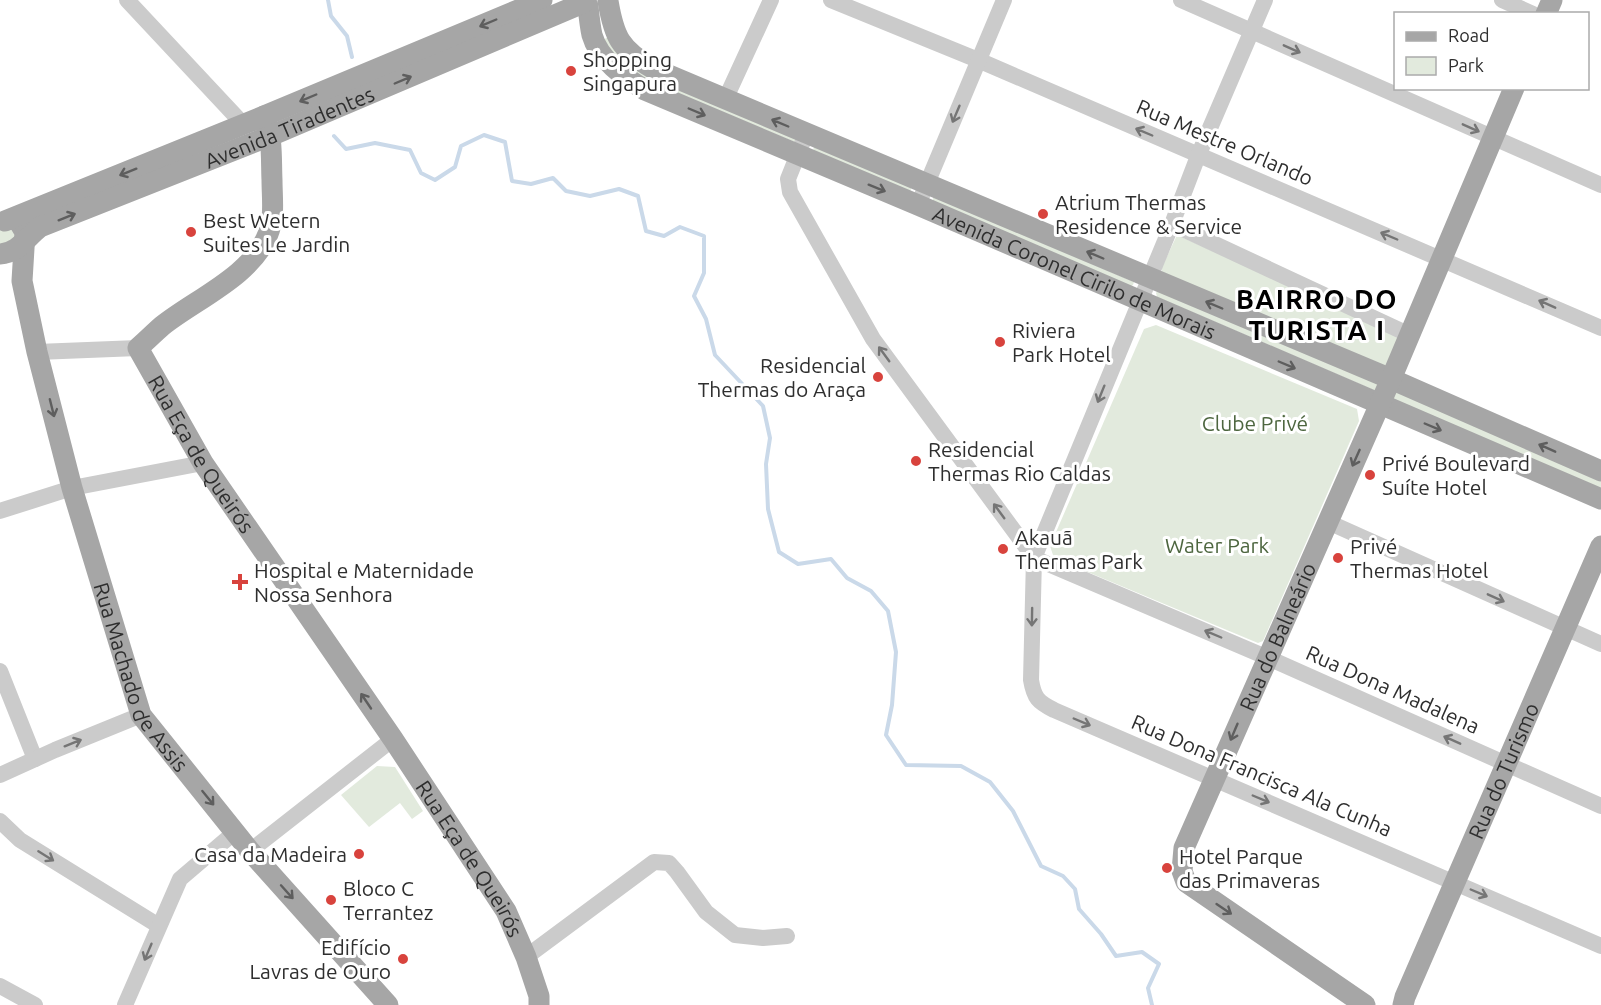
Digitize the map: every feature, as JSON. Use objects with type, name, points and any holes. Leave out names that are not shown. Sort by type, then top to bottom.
[{"type":"main road","name":"Avenida Tiradentes","points":[[0,256],[18,249],[26,238],[40,227],[542,0]]},
{"type":"main road","name":"Avenida Tiradentes","points":[[6,221],[243,124],[267,126],[593,2]]},
{"type":"main road","name":"Avenida Coronel Cirilo de Morais","points":[[593,2],[613,28],[622,45],[633,56],[652,68],[1390,379],[1601,471]]},
{"type":"main road","name":"Avenida Coronel Cirilo de Morais","points":[[593,2],[593,37],[616,70],[645,90],[1601,499]]},
{"type":"main road","points":[[593,37],[613,28]]},
{"type":"main road","name":"Rua do Balneário","points":[[1365,1005],[1186,882],[1182,871],[1184,848],[1266,657],[1410,335],[1513,90]]},
{"type":"main road","points":[[138,348],[163,326],[216,291],[250,260],[263,244],[273,215],[267,126]]},
{"type":"main road","points":[[6,221],[23,226],[26,238]]},
{"type":"main road","name":"Rua Machado de Assis","points":[[26,238],[22,281],[37,352],[72,488],[141,715],[250,851],[385,1004]]},
{"type":"main road","points":[[0,256],[22,281]]},
{"type":"main road","name":"Rua Eça de Queirós","points":[[138,348],[203,463],[393,739],[506,911],[526,957],[539,996],[539,1005]]},
{"type":"main road","name":"Rua do Turismo","points":[[1402,1002],[1601,546]]},
{"type":"street","points":[[127,0],[243,124]]},
{"type":"street","points":[[725,100],[771,0]]},
{"type":"street","name":"Rua Mestre Orlando","points":[[831,0],[978,60],[1198,156],[1443,258],[1601,328]]},
{"type":"street","points":[[918,205],[1004,0]]},
{"type":"street","points":[[1181,0],[1601,185]]},
{"type":"street","points":[[1034,558],[1198,156],[1265,0]]},
{"type":"street","points":[[1502,0],[1529,12]]},
{"type":"street","points":[[806,134],[788,179],[790,192],[873,339],[1034,558]]},
{"type":"street","points":[[1172,224],[1410,335]]},
{"type":"street","points":[[37,352],[138,348]]},
{"type":"street","points":[[0,511],[72,488],[203,463]]},
{"type":"street","points":[[1328,522],[1601,644]]},
{"type":"street","name":"Rua Dona Madalena","points":[[1034,558],[1266,657],[1601,806]]},
{"type":"street","name":"Rua Dona Francisca Ala Cunha","points":[[1034,558],[1031,680],[1033,693],[1041,704],[1601,946]]},
{"type":"street","points":[[0,671],[35,759]]},
{"type":"street","points":[[0,775],[141,715]]},
{"type":"street","points":[[250,851],[393,739]]},
{"type":"street","points":[[0,821],[20,840],[159,926]]},
{"type":"street","points":[[125,1005],[180,879],[235,832]]},
{"type":"street","points":[[526,957],[654,862],[669,863],[706,912],[735,935],[763,938],[787,936]]},
{"type":"street","points":[[0,986],[34,1005]]},
{"type":"green space","points":[[608,37],[794,135],[797,143],[646,80],[624,68],[603,40]]},
{"type":"green space","points":[[814,146],[912,186],[910,192],[813,153]]},
{"type":"green space","points":[[936,196],[1134,282],[1133,285],[1130,287],[933,202]]},
{"type":"green space","points":[[7,226],[19,235],[0,248],[0,228]]},
{"type":"green space","points":[[1177,235],[1401,336],[1389,363],[1384,367],[1162,273],[1162,267]]},
{"type":"green space","points":[[1158,290],[1379,384],[1376,391],[1157,297]]},
{"type":"green space","points":[[1156,325],[1357,409],[1359,421],[1263,641],[1258,643],[1054,558],[1050,546],[1144,329]]},
{"type":"green space","points":[[1393,390],[1601,479],[1601,490],[1393,399]]},
{"type":"green space","points":[[377,766],[395,767],[423,811],[412,819],[400,803],[369,827],[341,795]]},
{"type":"waterway","points":[[328,0],[331,16],[347,36],[352,57]]},
{"type":"waterway","points":[[334,136],[346,149],[375,143],[410,150],[421,173],[435,180],[455,167],[461,146],[484,135],[505,142],[512,181],[531,184],[553,178],[566,191],[590,196],[619,189],[638,196],[646,231],[664,236],[680,227],[704,236],[704,273],[694,296],[706,319],[715,355],[763,406],[770,438],[766,464],[768,509],[779,552],[798,564],[831,559],[847,578],[871,591],[888,611],[896,652],[892,705],[886,735],[906,765],[961,766],[990,782],[1013,811],[1041,866],[1063,876],[1075,889],[1079,909],[1101,934],[1116,956],[1142,952],[1159,964],[1148,988],[1152,1005]]},
{"type":"place","name":"Shopping Singapura","points":[[571,71]]},
{"type":"place","name":"Atrium Thermas Residence & Service","points":[[1043,214]]},
{"type":"place","name":"Best Wetern Suites Le Jardin","points":[[191,232]]},
{"type":"place","name":"Riviera Park Hotel","points":[[1000,342]]},
{"type":"place","name":"Residencial Thermas do Araça","points":[[878,377]]},
{"type":"place","name":"Residencial Thermas Rio Caldas","points":[[916,461]]},
{"type":"place","name":"Privé Boulevard Suíte Hotel","points":[[1370,475]]},
{"type":"place","name":"Akauã Thermas Park","points":[[1003,549]]},
{"type":"place","name":"Privé Thermas Hotel","points":[[1338,558]]},
{"type":"place","name":"Hospital e Maternidade Nossa Senhora","points":[[240,582]]},
{"type":"place","name":"Casa da Madeira","points":[[359,854]]},
{"type":"place","name":"Hotel Parque das Primaveras","points":[[1167,868]]},
{"type":"place","name":"Bloco C Terrantez","points":[[331,900]]},
{"type":"place","name":"Edifício Lavras de Ouro","points":[[403,959]]},
{"type":"district","name":"BAIRRO DO TURISTA I","points":[[1317,314]]},
{"type":"park label","name":"Clube Privé","points":[[1255,423]]},
{"type":"park label","name":"Water Park","points":[[1217,545]]}]
